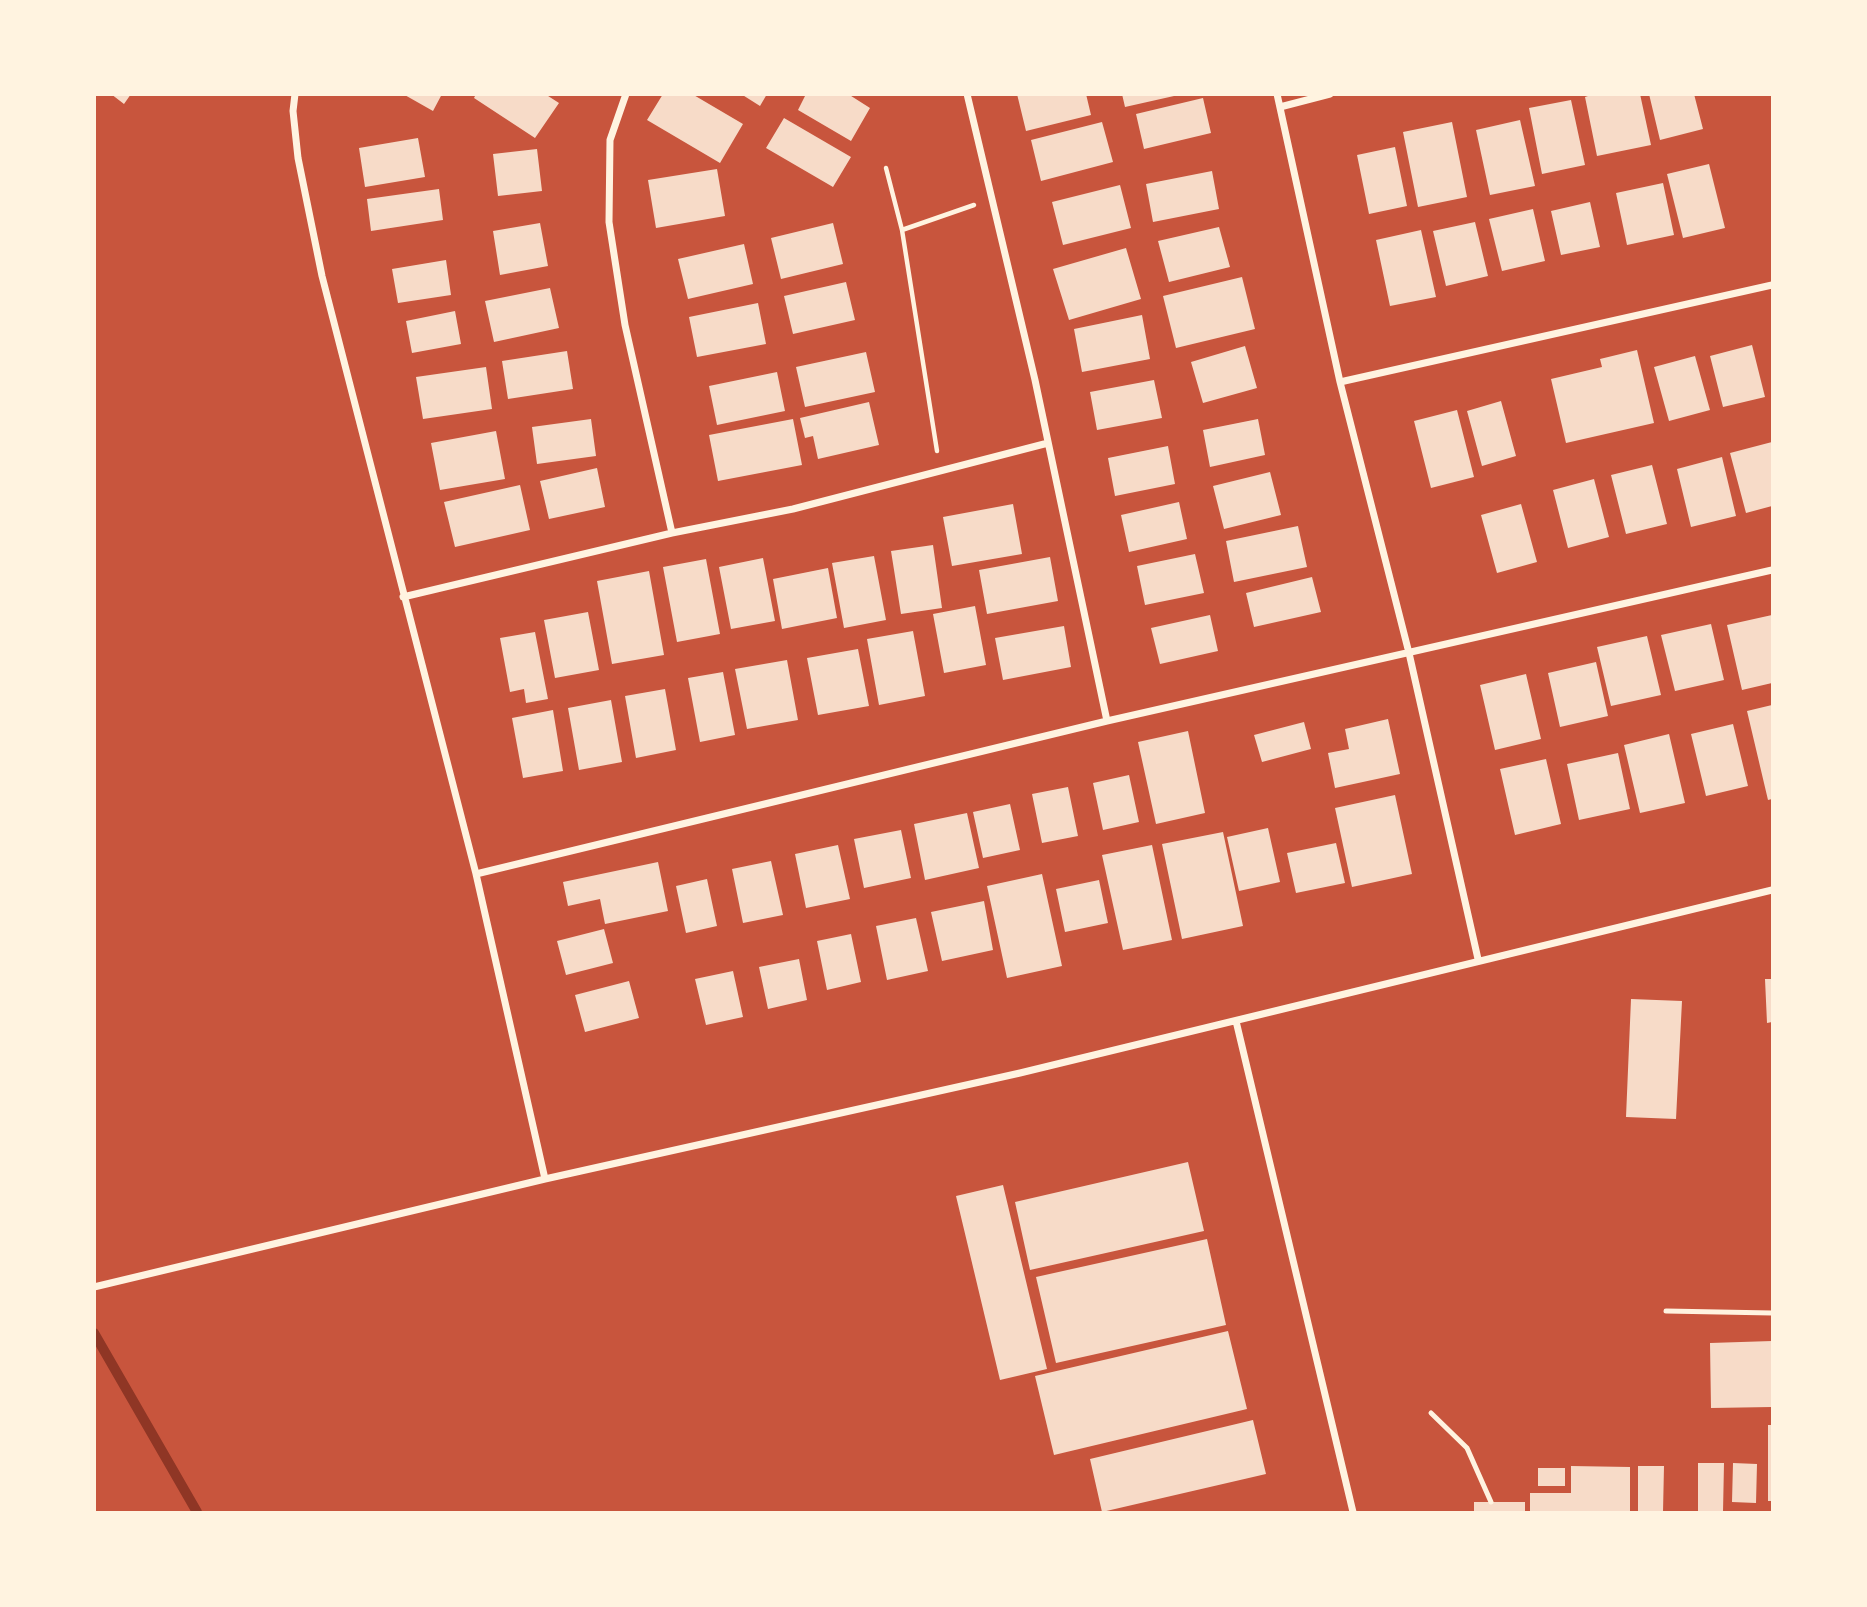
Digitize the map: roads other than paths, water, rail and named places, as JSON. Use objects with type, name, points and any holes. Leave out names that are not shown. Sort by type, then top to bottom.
[{"type":"street","points":[[295,94],[293,111],[298,158],[322,276],[476,874],[545,1179]]},
{"type":"street","points":[[626,94],[610,140],[609,222],[625,325],[672,533]]},
{"type":"street","points":[[967,94],[1080,583],[1107,721]]},
{"type":"street","points":[[1277,94],[1340,382],[1409,653],[1478,959]]},
{"type":"street","points":[[1280,107],[1330,94]]},
{"type":"street","points":[[1340,382],[1773,285]]},
{"type":"street","points":[[403,597],[672,533],[793,509],[1048,443]]},
{"type":"street","points":[[476,874],[1107,721],[1773,570]]},
{"type":"street","points":[[94,1287],[545,1179],[781,1128],[1236,1021],[1478,959],[1773,890]]},
{"type":"street","points":[[1236,1021],[1353,1513]]},
{"type":"lane","points":[[1666,1311],[1773,1313]]},
{"type":"lane","points":[[1431,1413],[1467,1448],[1491,1502]]},
{"type":"waterway","points":[[94,1333],[197,1512]]}]
